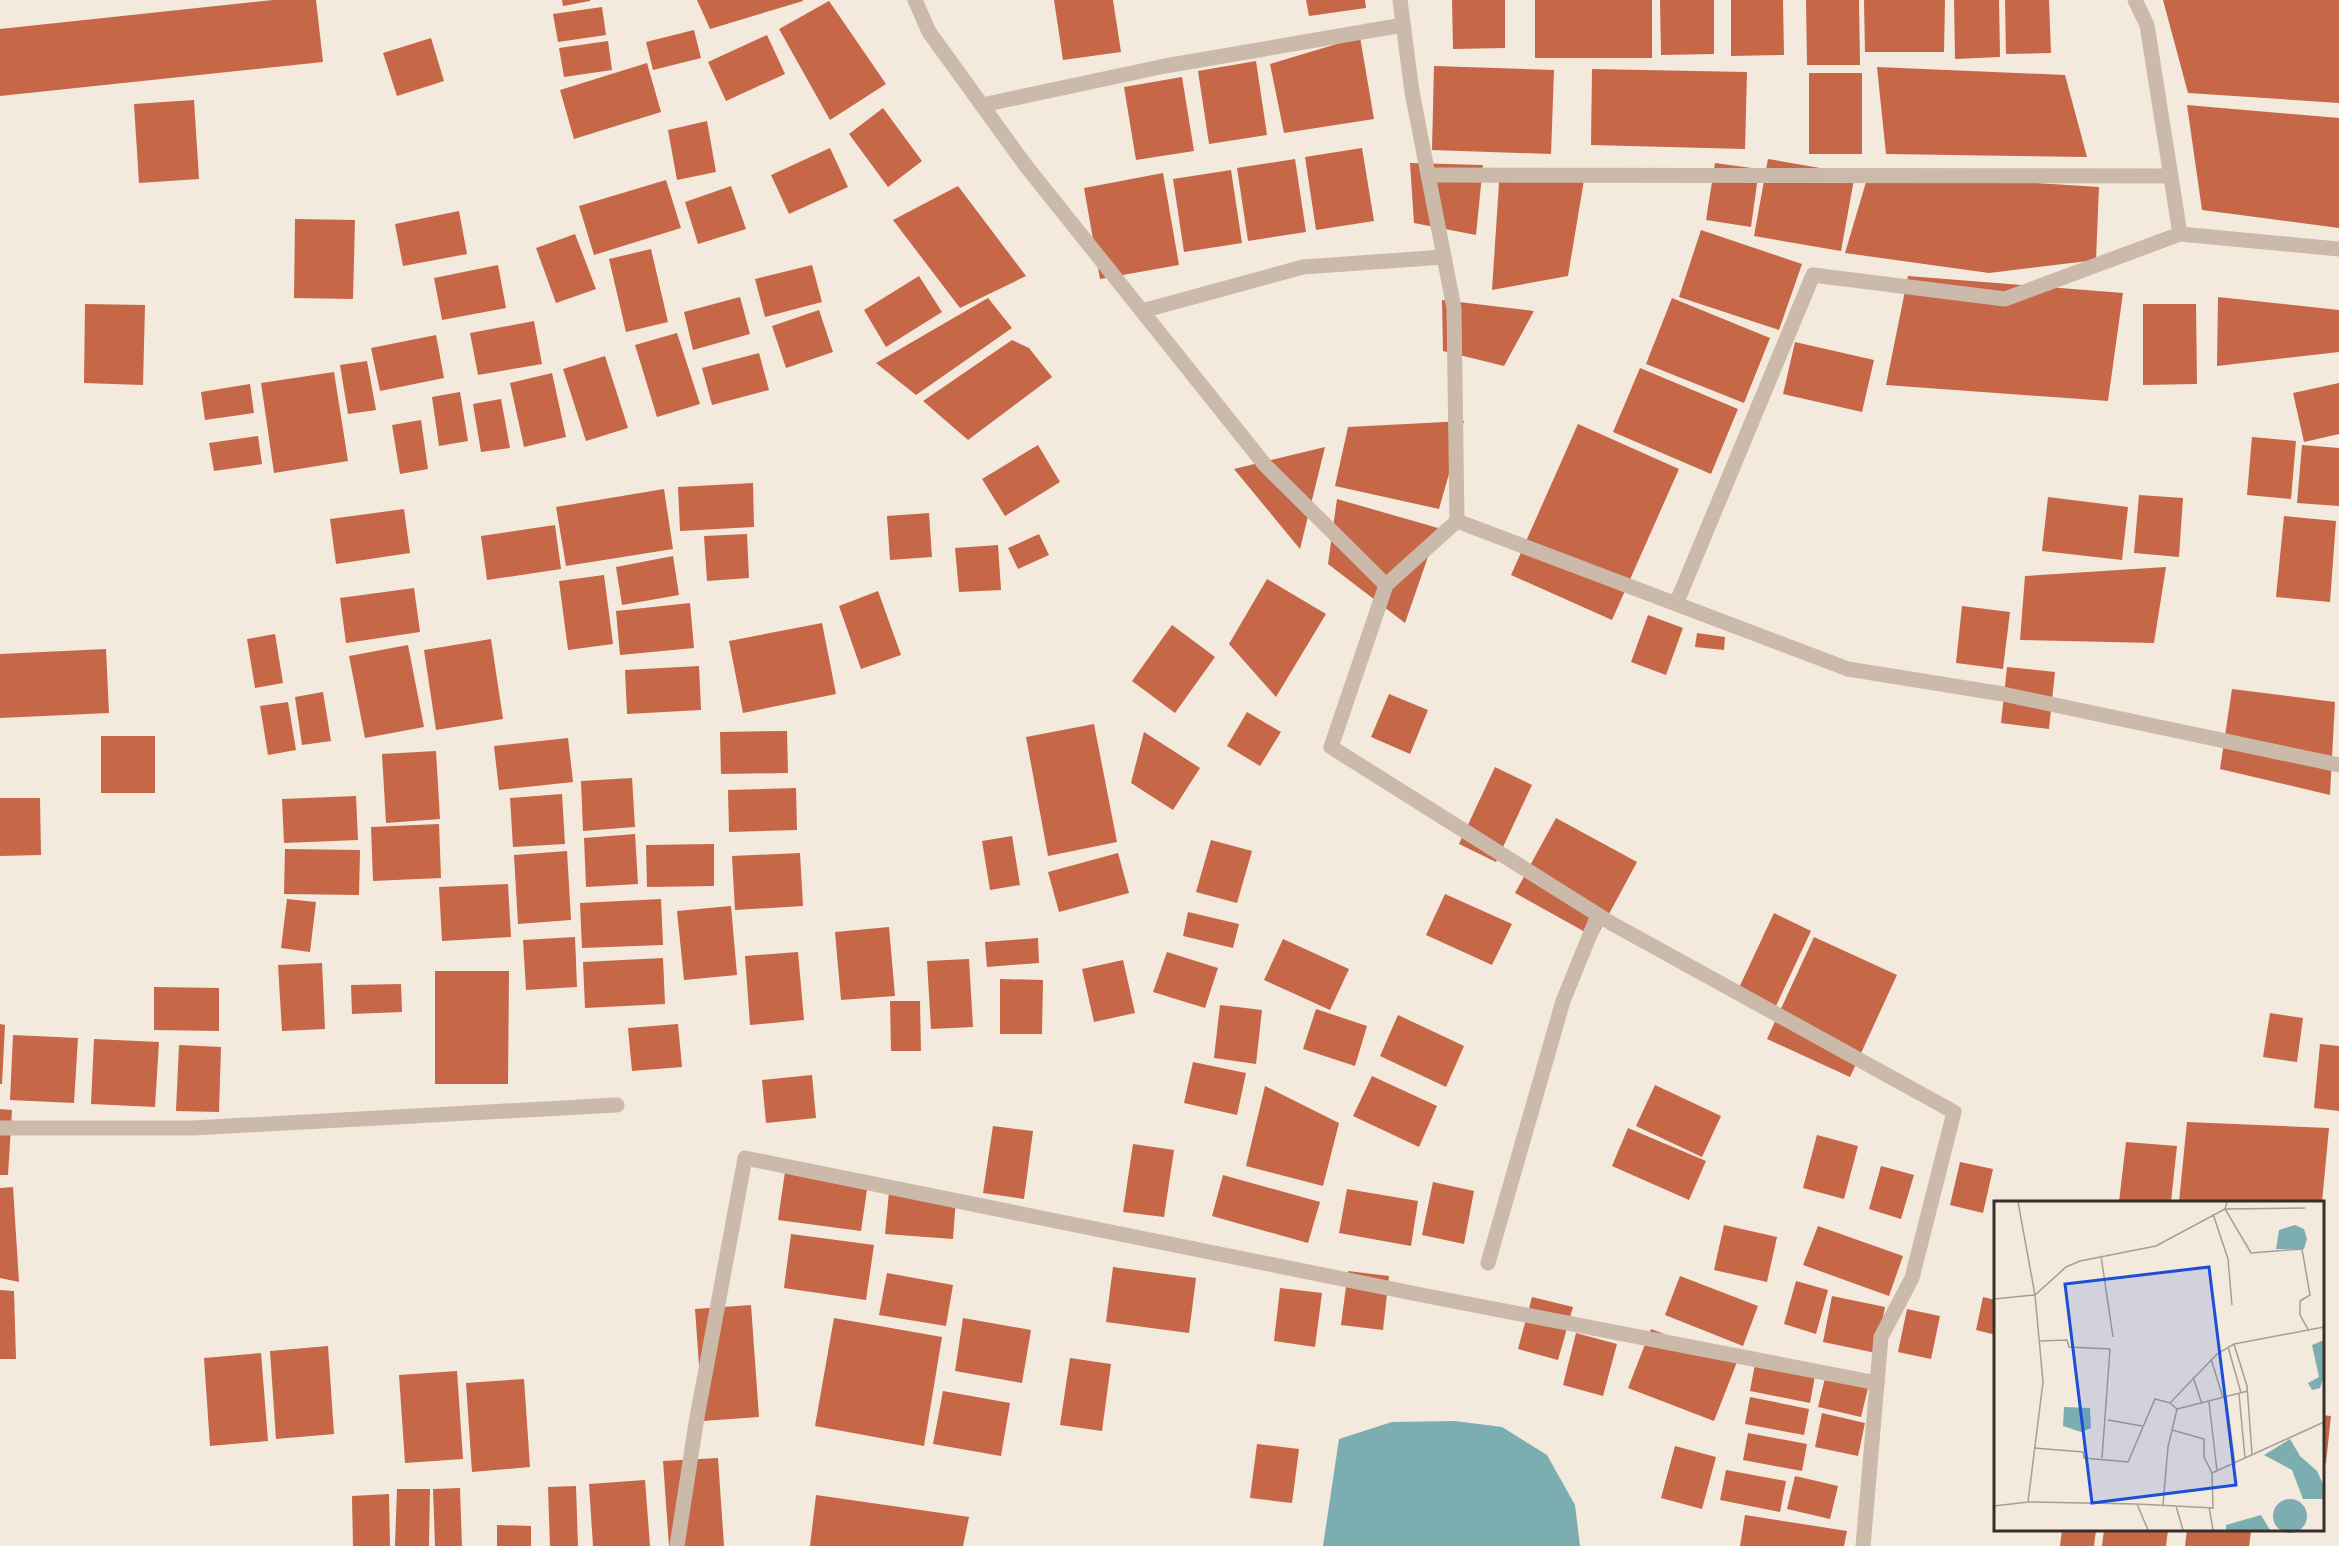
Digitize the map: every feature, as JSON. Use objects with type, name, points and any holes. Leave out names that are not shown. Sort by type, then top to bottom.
[{"type":"street","points":[[915,0],[929,32],[1026,166],[1265,465],[1386,585]]},
{"type":"street","points":[[1400,0],[1412,92],[1454,308],[1457,521],[1386,585],[1331,747],[1598,915],[1954,1113],[1912,1278],[1881,1336],[1863,1546]]},
{"type":"street","points":[[2135,0],[2147,25],[2181,234]]},
{"type":"street","points":[[982,105],[1165,66],[1403,25]]},
{"type":"street","points":[[1428,175],[2171,176]]},
{"type":"street","points":[[1676,604],[1813,275],[2005,299],[2181,234],[2339,249]]},
{"type":"street","points":[[1142,311],[1303,267],[1444,256]]},
{"type":"street","points":[[1457,521],[1848,669],[2003,694],[2339,765]]},
{"type":"street","points":[[1488,1263],[1563,1001],[1598,915]]},
{"type":"street","points":[[0,1128],[194,1128],[617,1105]]},
{"type":"street","points":[[677,1546],[696,1423],[745,1158],[1422,1295],[1876,1383]]},
{"type":"water","points":[[1455,1421],[1502,1427],[1547,1455],[1575,1505],[1580,1546],[1323,1546],[1339,1439],[1392,1422]]},
{"type":"building","points":[[273,0],[316,0],[323,62],[0,96],[0,29]]},
{"type":"building","points":[[562,0],[590,0],[590,1],[563,6]]},
{"type":"building","points":[[697,0],[803,0],[803,1],[710,29]]},
{"type":"building","points":[[1054,0],[1113,0],[1121,52],[1063,60]]},
{"type":"building","points":[[1306,0],[1365,0],[1366,8],[1309,16]]},
{"type":"building","points":[[1452,0],[1505,0],[1505,48],[1453,49]]},
{"type":"building","points":[[1535,0],[1652,0],[1652,58],[1535,58]]},
{"type":"building","points":[[1660,0],[1714,0],[1714,54],[1661,55]]},
{"type":"building","points":[[1731,0],[1783,0],[1784,55],[1731,56]]},
{"type":"building","points":[[1806,0],[1859,0],[1860,65],[1807,65]]},
{"type":"building","points":[[1864,0],[1945,0],[1944,52],[1865,52]]},
{"type":"building","points":[[1954,0],[1999,0],[2000,57],[1955,59]]},
{"type":"building","points":[[2005,0],[2049,0],[2051,53],[2006,54]]},
{"type":"building","points":[[2163,0],[2339,0],[2339,103],[2188,93]]},
{"type":"building","points":[[829,1],[886,84],[830,120],[779,29]]},
{"type":"building","points":[[602,7],[606,35],[558,42],[553,14]]},
{"type":"building","points":[[694,30],[701,58],[653,70],[646,42]]},
{"type":"building","points":[[767,35],[785,74],[726,101],[708,62]]},
{"type":"building","points":[[1360,37],[1374,119],[1284,133],[1270,64]]},
{"type":"building","points":[[431,38],[444,81],[397,96],[383,53]]},
{"type":"building","points":[[608,41],[612,70],[564,77],[559,48]]},
{"type":"building","points":[[1256,61],[1267,135],[1209,144],[1198,71]]},
{"type":"building","points":[[647,63],[661,112],[574,139],[560,90]]},
{"type":"building","points":[[1434,66],[1554,70],[1551,154],[1432,150]]},
{"type":"building","points":[[1877,67],[2065,75],[2087,157],[1886,154]]},
{"type":"building","points":[[1592,69],[1747,72],[1745,149],[1591,145]]},
{"type":"building","points":[[1809,73],[1862,73],[1862,154],[1809,154]]},
{"type":"building","points":[[1182,77],[1194,151],[1136,160],[1124,87]]},
{"type":"building","points":[[194,100],[199,179],[139,183],[134,104]]},
{"type":"building","points":[[2187,105],[2339,118],[2339,228],[2202,210]]},
{"type":"building","points":[[883,108],[922,161],[888,187],[849,134]]},
{"type":"building","points":[[707,121],[716,172],[677,180],[668,130]]},
{"type":"building","points":[[830,148],[848,187],[789,214],[771,175]]},
{"type":"building","points":[[1362,148],[1374,221],[1316,230],[1305,157]]},
{"type":"building","points":[[1295,159],[1306,232],[1248,241],[1237,168]]},
{"type":"building","points":[[1768,159],[1855,174],[1841,251],[1754,236]]},
{"type":"building","points":[[1410,163],[1483,165],[1476,235],[1414,223]]},
{"type":"building","points":[[1715,163],[1759,169],[1751,227],[1706,220]]},
{"type":"building","points":[[1500,168],[1585,174],[1568,276],[1492,290]]},
{"type":"building","points":[[1231,170],[1242,243],[1184,252],[1173,179]]},
{"type":"building","points":[[1869,172],[2099,187],[2096,260],[1989,273],[1845,253]]},
{"type":"building","points":[[1163,173],[1179,265],[1100,279],[1084,188]]},
{"type":"building","points":[[666,180],[681,228],[594,255],[579,206]]},
{"type":"building","points":[[731,186],[746,229],[698,244],[685,202]]},
{"type":"building","points":[[958,186],[1026,276],[960,308],[893,220]]},
{"type":"building","points":[[459,211],[467,254],[403,266],[395,224]]},
{"type":"building","points":[[295,219],[355,220],[353,299],[294,298]]},
{"type":"building","points":[[1701,230],[1802,264],[1779,330],[1679,297]]},
{"type":"building","points":[[575,234],[596,289],[556,303],[536,248]]},
{"type":"building","points":[[651,249],[668,322],[626,332],[609,259]]},
{"type":"building","points":[[498,265],[506,308],[442,320],[434,278]]},
{"type":"building","points":[[812,265],[822,302],[765,317],[755,279]]},
{"type":"building","points":[[919,276],[942,312],[886,347],[864,310]]},
{"type":"building","points":[[1908,276],[2123,293],[2108,401],[1886,385]]},
{"type":"building","points":[[740,297],[750,334],[693,350],[684,312]]},
{"type":"building","points":[[2218,297],[2339,310],[2339,352],[2217,366]]},
{"type":"building","points":[[988,298],[1012,328],[916,395],[876,363]]},
{"type":"building","points":[[1672,298],[1770,338],[1744,403],[1646,364]]},
{"type":"building","points":[[1442,300],[1534,311],[1504,366],[1443,351]]},
{"type":"building","points":[[85,304],[145,305],[143,385],[84,383]]},
{"type":"building","points":[[2143,304],[2196,304],[2197,384],[2143,385]]},
{"type":"building","points":[[819,310],[833,352],[786,368],[772,326]]},
{"type":"building","points":[[534,321],[542,364],[478,375],[470,333]]},
{"type":"building","points":[[677,333],[700,404],[657,417],[635,345]]},
{"type":"building","points":[[436,335],[444,378],[380,391],[371,348]]},
{"type":"building","points":[[1012,340],[1029,348],[1052,377],[968,440],[923,401]]},
{"type":"building","points":[[1795,342],[1874,360],[1862,412],[1783,394]]},
{"type":"building","points":[[759,353],[769,390],[712,405],[702,368]]},
{"type":"building","points":[[605,356],[628,428],[586,441],[563,369]]},
{"type":"building","points":[[367,361],[376,410],[348,414],[340,365]]},
{"type":"building","points":[[1640,368],[1738,409],[1711,474],[1613,432]]},
{"type":"building","points":[[334,372],[348,461],[274,473],[261,383]]},
{"type":"building","points":[[552,373],[566,437],[524,447],[510,383]]},
{"type":"building","points":[[2339,383],[2339,434],[2304,442],[2293,393]]},
{"type":"building","points":[[250,384],[254,413],[205,420],[201,392]]},
{"type":"building","points":[[460,392],[468,441],[439,446],[432,397]]},
{"type":"building","points":[[501,399],[510,448],[481,452],[473,404]]},
{"type":"building","points":[[421,420],[428,469],[400,474],[392,425]]},
{"type":"building","points":[[1464,421],[1439,509],[1335,486],[1348,427]]},
{"type":"building","points":[[1578,424],[1679,469],[1612,620],[1511,575]]},
{"type":"building","points":[[258,436],[262,464],[214,471],[209,443]]},
{"type":"building","points":[[2252,437],[2296,441],[2291,499],[2247,495]]},
{"type":"building","points":[[1038,445],[1060,482],[1005,516],[982,479]]},
{"type":"building","points":[[2302,445],[2339,448],[2339,506],[2297,503]]},
{"type":"building","points":[[1325,447],[1300,549],[1234,469]]},
{"type":"building","points":[[753,483],[754,527],[680,531],[678,487]]},
{"type":"building","points":[[664,489],[673,549],[566,566],[556,507]]},
{"type":"building","points":[[2139,495],[2183,498],[2179,557],[2134,553]]},
{"type":"building","points":[[2048,497],[2128,507],[2122,560],[2042,551]]},
{"type":"building","points":[[1337,499],[1438,528],[1405,623],[1328,564]]},
{"type":"building","points":[[404,509],[410,553],[336,564],[330,519]]},
{"type":"building","points":[[929,513],[932,557],[890,560],[887,516]]},
{"type":"building","points":[[2284,516],[2336,521],[2330,602],[2276,597]]},
{"type":"building","points":[[555,525],[561,569],[487,580],[481,536]]},
{"type":"building","points":[[747,534],[749,578],[707,581],[704,536]]},
{"type":"building","points":[[1039,534],[1049,555],[1018,569],[1008,548]]},
{"type":"building","points":[[998,545],[1001,590],[959,592],[955,548]]},
{"type":"building","points":[[673,556],[679,595],[622,605],[616,567]]},
{"type":"building","points":[[2166,567],[2154,643],[2020,640],[2025,576]]},
{"type":"building","points":[[604,575],[613,644],[568,650],[559,581]]},
{"type":"building","points":[[1267,579],[1326,614],[1276,697],[1229,644]]},
{"type":"building","points":[[414,588],[420,632],[346,643],[340,598]]},
{"type":"building","points":[[878,591],[901,655],[861,669],[839,606]]},
{"type":"building","points":[[690,603],[694,648],[620,655],[616,611]]},
{"type":"building","points":[[1962,606],[2010,612],[2003,669],[1956,663]]},
{"type":"building","points":[[1648,615],[1683,628],[1666,675],[1631,662]]},
{"type":"building","points":[[822,623],[836,694],[743,713],[729,641]]},
{"type":"building","points":[[1172,625],[1215,657],[1175,713],[1132,681]]},
{"type":"building","points":[[1697,633],[1725,637],[1724,650],[1695,647]]},
{"type":"building","points":[[275,634],[283,683],[255,688],[247,639]]},
{"type":"building","points":[[491,639],[503,719],[436,730],[424,650]]},
{"type":"building","points":[[408,645],[424,727],[365,738],[349,656]]},
{"type":"building","points":[[106,649],[109,713],[0,718],[0,654]]},
{"type":"building","points":[[699,666],[701,710],[627,714],[625,670]]},
{"type":"building","points":[[2007,667],[2055,672],[2049,729],[2001,723]]},
{"type":"building","points":[[2232,689],[2335,702],[2330,795],[2220,769]]},
{"type":"building","points":[[323,692],[331,741],[302,745],[295,697]]},
{"type":"building","points":[[1389,694],[1428,710],[1410,754],[1371,737]]},
{"type":"building","points":[[288,702],[296,750],[268,755],[260,706]]},
{"type":"building","points":[[1247,712],[1281,732],[1260,766],[1227,746]]},
{"type":"building","points":[[1094,724],[1117,842],[1048,856],[1026,737]]},
{"type":"building","points":[[787,731],[788,773],[721,774],[720,732]]},
{"type":"building","points":[[1144,732],[1200,768],[1173,810],[1131,783]]},
{"type":"building","points":[[101,736],[155,736],[155,793],[101,793]]},
{"type":"building","points":[[568,738],[573,782],[499,790],[494,746]]},
{"type":"building","points":[[436,751],[440,819],[386,823],[382,754]]},
{"type":"building","points":[[1495,767],[1532,785],[1496,862],[1459,844]]},
{"type":"building","points":[[632,778],[635,827],[583,831],[581,781]]},
{"type":"building","points":[[796,788],[797,830],[729,832],[728,790]]},
{"type":"building","points":[[562,794],[565,844],[513,847],[510,798]]},
{"type":"building","points":[[356,796],[358,840],[284,843],[282,799]]},
{"type":"building","points":[[0,798],[40,798],[41,855],[0,856]]},
{"type":"building","points":[[1556,818],[1637,862],[1596,938],[1515,893]]},
{"type":"building","points":[[439,824],[441,878],[373,881],[371,827]]},
{"type":"building","points":[[635,834],[638,884],[586,887],[584,838]]},
{"type":"building","points":[[1012,836],[1020,885],[990,890],[982,841]]},
{"type":"building","points":[[1211,840],[1252,851],[1237,903],[1196,892]]},
{"type":"building","points":[[714,844],[714,886],[647,887],[646,845]]},
{"type":"building","points":[[285,849],[360,850],[359,895],[284,894]]},
{"type":"building","points":[[567,851],[571,920],[518,924],[514,855]]},
{"type":"building","points":[[800,853],[803,906],[735,910],[732,856]]},
{"type":"building","points":[[1118,853],[1129,893],[1059,912],[1048,872]]},
{"type":"building","points":[[508,884],[511,937],[442,941],[439,887]]},
{"type":"building","points":[[1445,894],[1512,924],[1492,965],[1426,935]]},
{"type":"building","points":[[287,899],[316,902],[310,952],[281,948]]},
{"type":"building","points":[[661,899],[663,945],[582,948],[580,903]]},
{"type":"building","points":[[731,906],[737,975],[684,980],[677,911]]},
{"type":"building","points":[[1188,912],[1239,924],[1233,948],[1183,936]]},
{"type":"building","points":[[1774,913],[1811,931],[1775,1008],[1738,990]]},
{"type":"building","points":[[889,927],[895,996],[841,1000],[835,932]]},
{"type":"building","points":[[575,937],[577,987],[526,990],[523,940]]},
{"type":"building","points":[[1814,937],[1897,975],[1850,1077],[1767,1039]]},
{"type":"building","points":[[1038,938],[1039,963],[987,967],[985,942]]},
{"type":"building","points":[[1283,939],[1349,969],[1330,1010],[1264,980]]},
{"type":"building","points":[[798,952],[804,1020],[750,1025],[745,956]]},
{"type":"building","points":[[1167,952],[1218,968],[1205,1008],[1153,992]]},
{"type":"building","points":[[663,958],[665,1004],[585,1008],[583,962]]},
{"type":"building","points":[[969,959],[973,1027],[931,1029],[927,961]]},
{"type":"building","points":[[1123,960],[1135,1013],[1094,1022],[1082,969]]},
{"type":"building","points":[[322,963],[325,1029],[282,1031],[278,965]]},
{"type":"building","points":[[435,971],[509,971],[508,1084],[435,1084]]},
{"type":"building","points":[[1000,979],[1043,980],[1042,1034],[1000,1034]]},
{"type":"building","points":[[401,984],[402,1012],[352,1014],[351,985]]},
{"type":"building","points":[[154,987],[219,988],[219,1031],[154,1030]]},
{"type":"building","points":[[890,1001],[920,1001],[921,1051],[891,1051]]},
{"type":"building","points":[[1220,1005],[1262,1010],[1256,1064],[1214,1058]]},
{"type":"building","points":[[1316,1009],[1367,1026],[1355,1066],[1303,1049]]},
{"type":"building","points":[[2270,1013],[2303,1018],[2297,1062],[2263,1057]]},
{"type":"building","points":[[1398,1015],[1464,1046],[1446,1087],[1380,1056]]},
{"type":"building","points":[[0,1024],[5,1025],[2,1084],[0,1084]]},
{"type":"building","points":[[678,1024],[682,1067],[632,1071],[628,1028]]},
{"type":"building","points":[[13,1035],[78,1038],[74,1103],[10,1100]]},
{"type":"building","points":[[94,1039],[159,1042],[155,1107],[91,1104]]},
{"type":"building","points":[[2320,1044],[2339,1046],[2339,1111],[2314,1108]]},
{"type":"building","points":[[179,1045],[221,1047],[219,1112],[176,1111]]},
{"type":"building","points":[[1193,1062],[1246,1073],[1237,1115],[1184,1103]]},
{"type":"building","points":[[812,1075],[816,1118],[766,1123],[762,1080]]},
{"type":"building","points":[[1372,1076],[1437,1106],[1419,1147],[1353,1116]]},
{"type":"building","points":[[1655,1085],[1721,1116],[1702,1157],[1636,1126]]},
{"type":"building","points":[[1265,1086],[1339,1123],[1323,1186],[1246,1166]]},
{"type":"building","points":[[0,1109],[12,1110],[8,1175],[0,1175]]},
{"type":"building","points":[[2187,1122],[2329,1128],[2322,1201],[2179,1201]]},
{"type":"building","points":[[993,1126],[1033,1131],[1024,1199],[983,1193]]},
{"type":"building","points":[[1628,1128],[1706,1161],[1689,1200],[1612,1166]]},
{"type":"building","points":[[1817,1135],[1858,1146],[1844,1199],[1803,1188]]},
{"type":"building","points":[[2126,1142],[2177,1146],[2171,1201],[2119,1201]]},
{"type":"building","points":[[1133,1144],[1174,1150],[1164,1217],[1123,1212]]},
{"type":"building","points":[[1960,1162],[1993,1169],[1983,1213],[1950,1205]]},
{"type":"building","points":[[786,1165],[869,1176],[861,1231],[778,1220]]},
{"type":"building","points":[[1881,1166],[1914,1175],[1901,1219],[1869,1209]]},
{"type":"building","points":[[1223,1175],[1320,1202],[1308,1243],[1212,1216]]},
{"type":"building","points":[[1433,1182],[1474,1191],[1464,1244],[1422,1235]]},
{"type":"building","points":[[13,1187],[19,1282],[0,1278],[0,1188]]},
{"type":"building","points":[[1347,1189],[1418,1201],[1411,1246],[1339,1233]]},
{"type":"building","points":[[889,1192],[956,1198],[953,1239],[885,1234]]},
{"type":"building","points":[[1724,1225],[1777,1237],[1767,1282],[1714,1270]]},
{"type":"building","points":[[1818,1226],[1903,1256],[1889,1296],[1803,1265]]},
{"type":"building","points":[[791,1234],[874,1245],[866,1300],[784,1288]]},
{"type":"building","points":[[1113,1267],[1196,1278],[1189,1333],[1106,1322]]},
{"type":"building","points":[[1348,1271],[1389,1276],[1383,1330],[1341,1325]]},
{"type":"building","points":[[887,1273],[953,1285],[946,1326],[879,1315]]},
{"type":"building","points":[[1680,1276],[1758,1306],[1743,1346],[1665,1315]]},
{"type":"building","points":[[1796,1281],[1828,1290],[1816,1334],[1784,1324]]},
{"type":"building","points":[[1280,1288],[1322,1293],[1315,1347],[1274,1341]]},
{"type":"building","points":[[0,1290],[14,1291],[16,1359],[0,1359]]},
{"type":"building","points":[[1832,1296],[1885,1307],[1876,1353],[1823,1342]]},
{"type":"building","points":[[1532,1297],[1573,1307],[1558,1360],[1518,1349]]},
{"type":"building","points":[[1983,1297],[1994,1300],[1994,1334],[1976,1330]]},
{"type":"building","points":[[751,1305],[759,1417],[703,1421],[695,1309]]},
{"type":"building","points":[[1907,1309],[1940,1316],[1931,1359],[1898,1352]]},
{"type":"building","points":[[834,1318],[942,1337],[924,1446],[815,1426]]},
{"type":"building","points":[[963,1318],[1031,1330],[1022,1383],[955,1371]]},
{"type":"building","points":[[1651,1329],[1737,1362],[1714,1421],[1628,1388]]},
{"type":"building","points":[[1576,1333],[1617,1344],[1603,1396],[1563,1385]]},
{"type":"building","points":[[328,1346],[334,1434],[276,1439],[270,1351]]},
{"type":"building","points":[[261,1353],[268,1441],[210,1446],[204,1358]]},
{"type":"building","points":[[1070,1358],[1111,1364],[1102,1431],[1060,1425]]},
{"type":"building","points":[[1755,1364],[1815,1376],[1810,1403],[1750,1391]]},
{"type":"building","points":[[457,1371],[463,1459],[405,1463],[399,1375]]},
{"type":"building","points":[[1826,1374],[1869,1384],[1861,1417],[1818,1407]]},
{"type":"building","points":[[524,1379],[530,1467],[472,1472],[466,1383]]},
{"type":"building","points":[[943,1391],[1010,1403],[1001,1456],[933,1444]]},
{"type":"building","points":[[1750,1397],[1809,1409],[1804,1435],[1745,1424]]},
{"type":"building","points":[[1822,1413],[1865,1423],[1858,1456],[1815,1447]]},
{"type":"building","points":[[2324,1415],[2331,1416],[2326,1463],[2324,1463]]},
{"type":"building","points":[[1748,1433],[1807,1444],[1802,1471],[1743,1460]]},
{"type":"building","points":[[1257,1444],[1299,1449],[1292,1503],[1250,1498]]},
{"type":"building","points":[[1675,1446],[1716,1457],[1702,1509],[1661,1498]]},
{"type":"building","points":[[718,1458],[724,1546],[669,1546],[663,1461]]},
{"type":"building","points":[[1726,1470],[1786,1481],[1780,1512],[1720,1500]]},
{"type":"building","points":[[1795,1476],[1838,1486],[1830,1519],[1787,1509]]},
{"type":"building","points":[[645,1480],[650,1546],[593,1546],[589,1484]]},
{"type":"building","points":[[576,1486],[578,1546],[550,1546],[548,1487]]},
{"type":"building","points":[[460,1488],[462,1546],[435,1546],[433,1489]]},
{"type":"building","points":[[397,1489],[430,1489],[429,1546],[395,1546]]},
{"type":"building","points":[[389,1494],[390,1546],[353,1546],[352,1496]]},
{"type":"building","points":[[816,1495],[969,1517],[963,1546],[810,1546]]},
{"type":"building","points":[[1745,1515],[1847,1531],[1844,1546],[1740,1546]]},
{"type":"building","points":[[497,1525],[531,1526],[531,1546],[497,1546]]},
{"type":"building","points":[[2062,1531],[2096,1531],[2094,1546],[2060,1546]]},
{"type":"building","points":[[2104,1531],[2168,1531],[2166,1546],[2102,1546]]},
{"type":"building","points":[[2187,1531],[2251,1532],[2249,1546],[2185,1546]]}]
